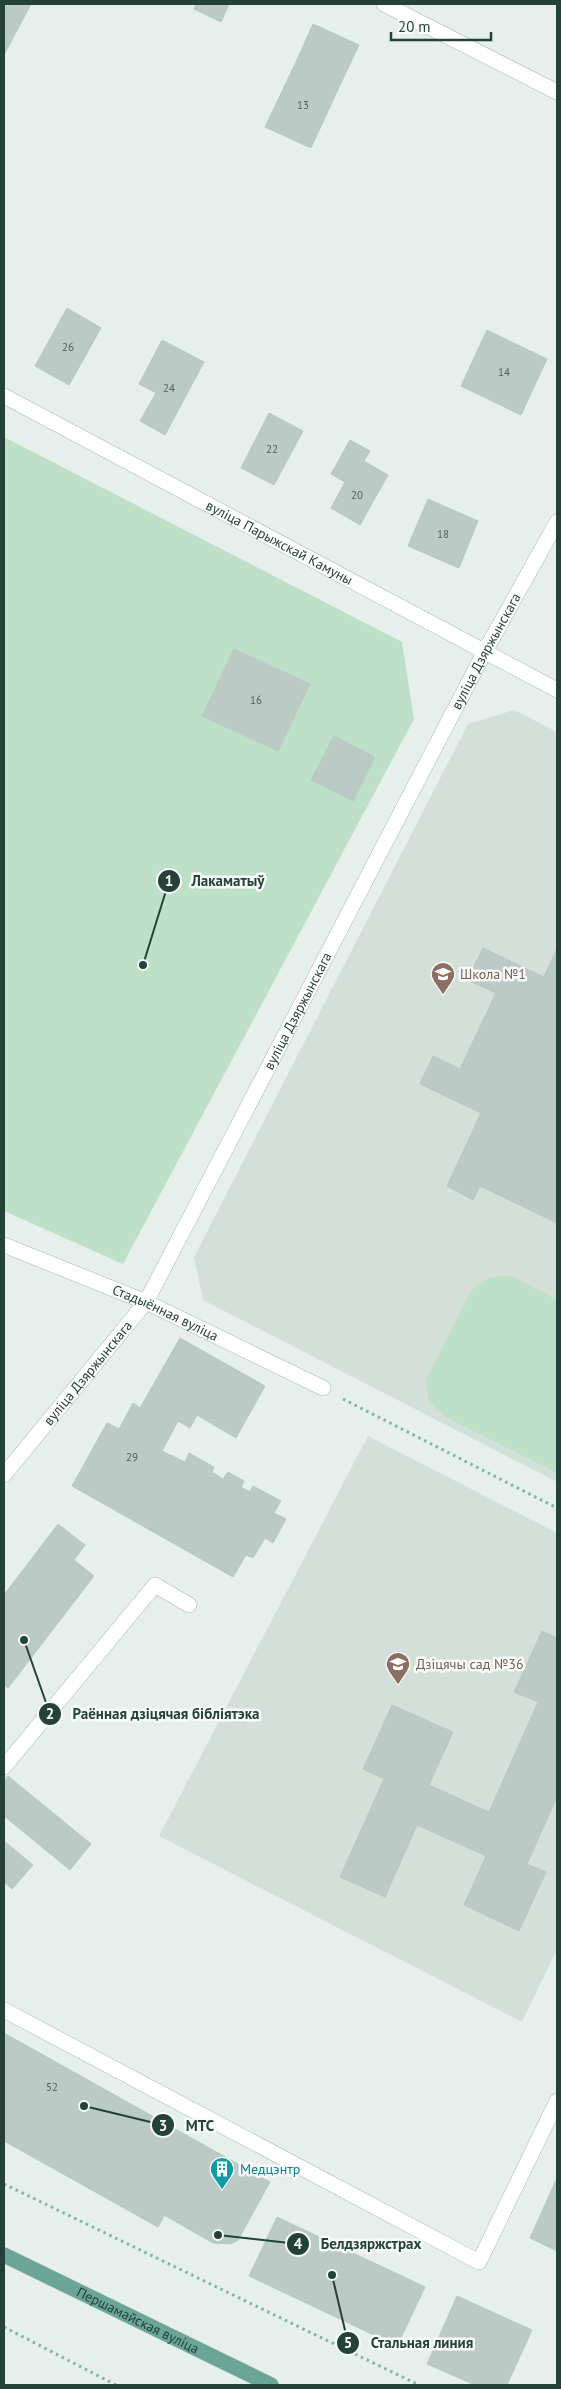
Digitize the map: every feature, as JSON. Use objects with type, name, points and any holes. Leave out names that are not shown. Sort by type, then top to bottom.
[{"type":"main road","name":"Першамайская вуліца","points":[[4,2255],[271,2385]]},
{"type":"street","points":[[384,4],[557,92]]},
{"type":"street","name":"вуліца Парыжскай Камуны","points":[[4,396],[484,653],[557,690]]},
{"type":"street","name":"вуліца Дзяржынскага","points":[[4,1475],[146,1302],[484,653],[557,522]]},
{"type":"street","name":"Стадыённая вуліца","points":[[4,1245],[146,1302],[323,1388]]},
{"type":"street","points":[[4,1767],[156,1585],[188,1605]]},
{"type":"street","points":[[4,2010],[479,2262],[557,2101]]},
{"type":"path","points":[[323,1388],[557,1508]]},
{"type":"path","points":[[4,2184],[419,2385]]},
{"type":"path","points":[[4,2327],[116,2385]]},
{"type":"shaded area","name":"Школа №1","points":[[514,710],[557,732],[557,1482],[203,1300],[194,1257],[468,724]]},
{"type":"shaded area","name":"Дзіцячы сад №36","points":[[368,1436],[557,1533],[557,1949],[522,2022],[159,1836]]},
{"type":"green space","points":[[4,437],[402,642],[414,719],[123,1264],[4,1211]]},
{"type":"green space","points":[[512,1276],[557,1299],[557,1473],[445,1417],[429,1401],[426,1379],[470,1293],[479,1284],[488,1279]]},
{"type":"building","points":[[4,4],[31,4],[5,53],[4,52]]},
{"type":"building","points":[[196,4],[229,4],[221,22],[194,9]]},
{"type":"building","points":[[313,24],[359,45],[341,83],[296,62]]},
{"type":"building","points":[[296,62],[341,83],[311,148],[265,127]]},
{"type":"building","points":[[67,308],[101,328],[69,385],[35,366]]},
{"type":"building","points":[[487,330],[547,359],[521,415],[461,386]]},
{"type":"building","points":[[162,340],[204,362],[165,435],[140,421],[156,393],[139,384]]},
{"type":"building","points":[[269,413],[303,431],[274,485],[241,468]]},
{"type":"building","points":[[350,440],[370,451],[364,461],[388,475],[360,525],[331,508],[345,482],[331,474]]},
{"type":"building","points":[[428,499],[478,521],[459,568],[408,546]]},
{"type":"building","points":[[234,649],[310,684],[278,751],[202,716]]},
{"type":"building","points":[[334,736],[375,757],[353,801],[311,780]]},
{"type":"building","points":[[483,948],[544,977],[557,948],[557,1223],[480,1186],[473,1200],[447,1186],[481,1113],[420,1084],[433,1056],[460,1069],[496,993],[467,980]]},
{"type":"building","points":[[180,1338],[265,1386],[236,1438],[197,1415],[190,1428],[178,1421],[162,1451],[185,1462],[189,1453],[214,1467],[212,1472],[223,1479],[228,1472],[244,1481],[241,1487],[250,1492],[253,1486],[281,1501],[274,1513],[286,1519],[273,1543],[265,1538],[253,1558],[246,1555],[233,1577],[72,1486],[107,1423],[119,1429],[133,1403],[140,1408]]},
{"type":"building","points":[[58,1524],[85,1545],[74,1560],[94,1576],[8,1688],[4,1685],[4,1595]]},
{"type":"building","points":[[542,1631],[557,1638],[557,1797],[527,1864],[546,1872],[519,1931],[464,1905],[486,1856],[417,1825],[385,1897],[340,1877],[384,1779],[363,1769],[392,1705],[453,1732],[429,1785],[489,1812],[538,1702],[514,1692]]},
{"type":"building","points":[[8,1776],[91,1844],[70,1870],[4,1816],[4,1782]]},
{"type":"building","points":[[4,1841],[33,1865],[12,1889],[4,1882]]},
{"type":"building","points":[[4,2033],[204,2145],[158,2227],[4,2141]]},
{"type":"building","name":"Медцэнтр","points":[[204,2145],[270,2182],[238,2240],[231,2244],[213,2243],[164,2215]]},
{"type":"building","points":[[557,2178],[557,2251],[530,2238]]},
{"type":"building","points":[[277,2217],[425,2287],[397,2346],[249,2276]]},
{"type":"building","points":[[457,2296],[532,2330],[507,2385],[475,2385],[427,2364]]},
{"type":"place","name":"Лакаматыў","points":[[143,965]]},
{"type":"place","name":"Школа №1","points":[[443,995]]},
{"type":"place","name":"Раённая дзіцячая бібліятэка","points":[[24,1640]]},
{"type":"place","name":"Дзіцячы сад №36","points":[[398,1685]]},
{"type":"place","name":"МТС","points":[[84,2106]]},
{"type":"place","name":"Медцэнтр","points":[[222,2190]]},
{"type":"place","name":"Белдзяржстрах","points":[[218,2235]]},
{"type":"place","name":"Стальная линия","points":[[332,2275]]}]
